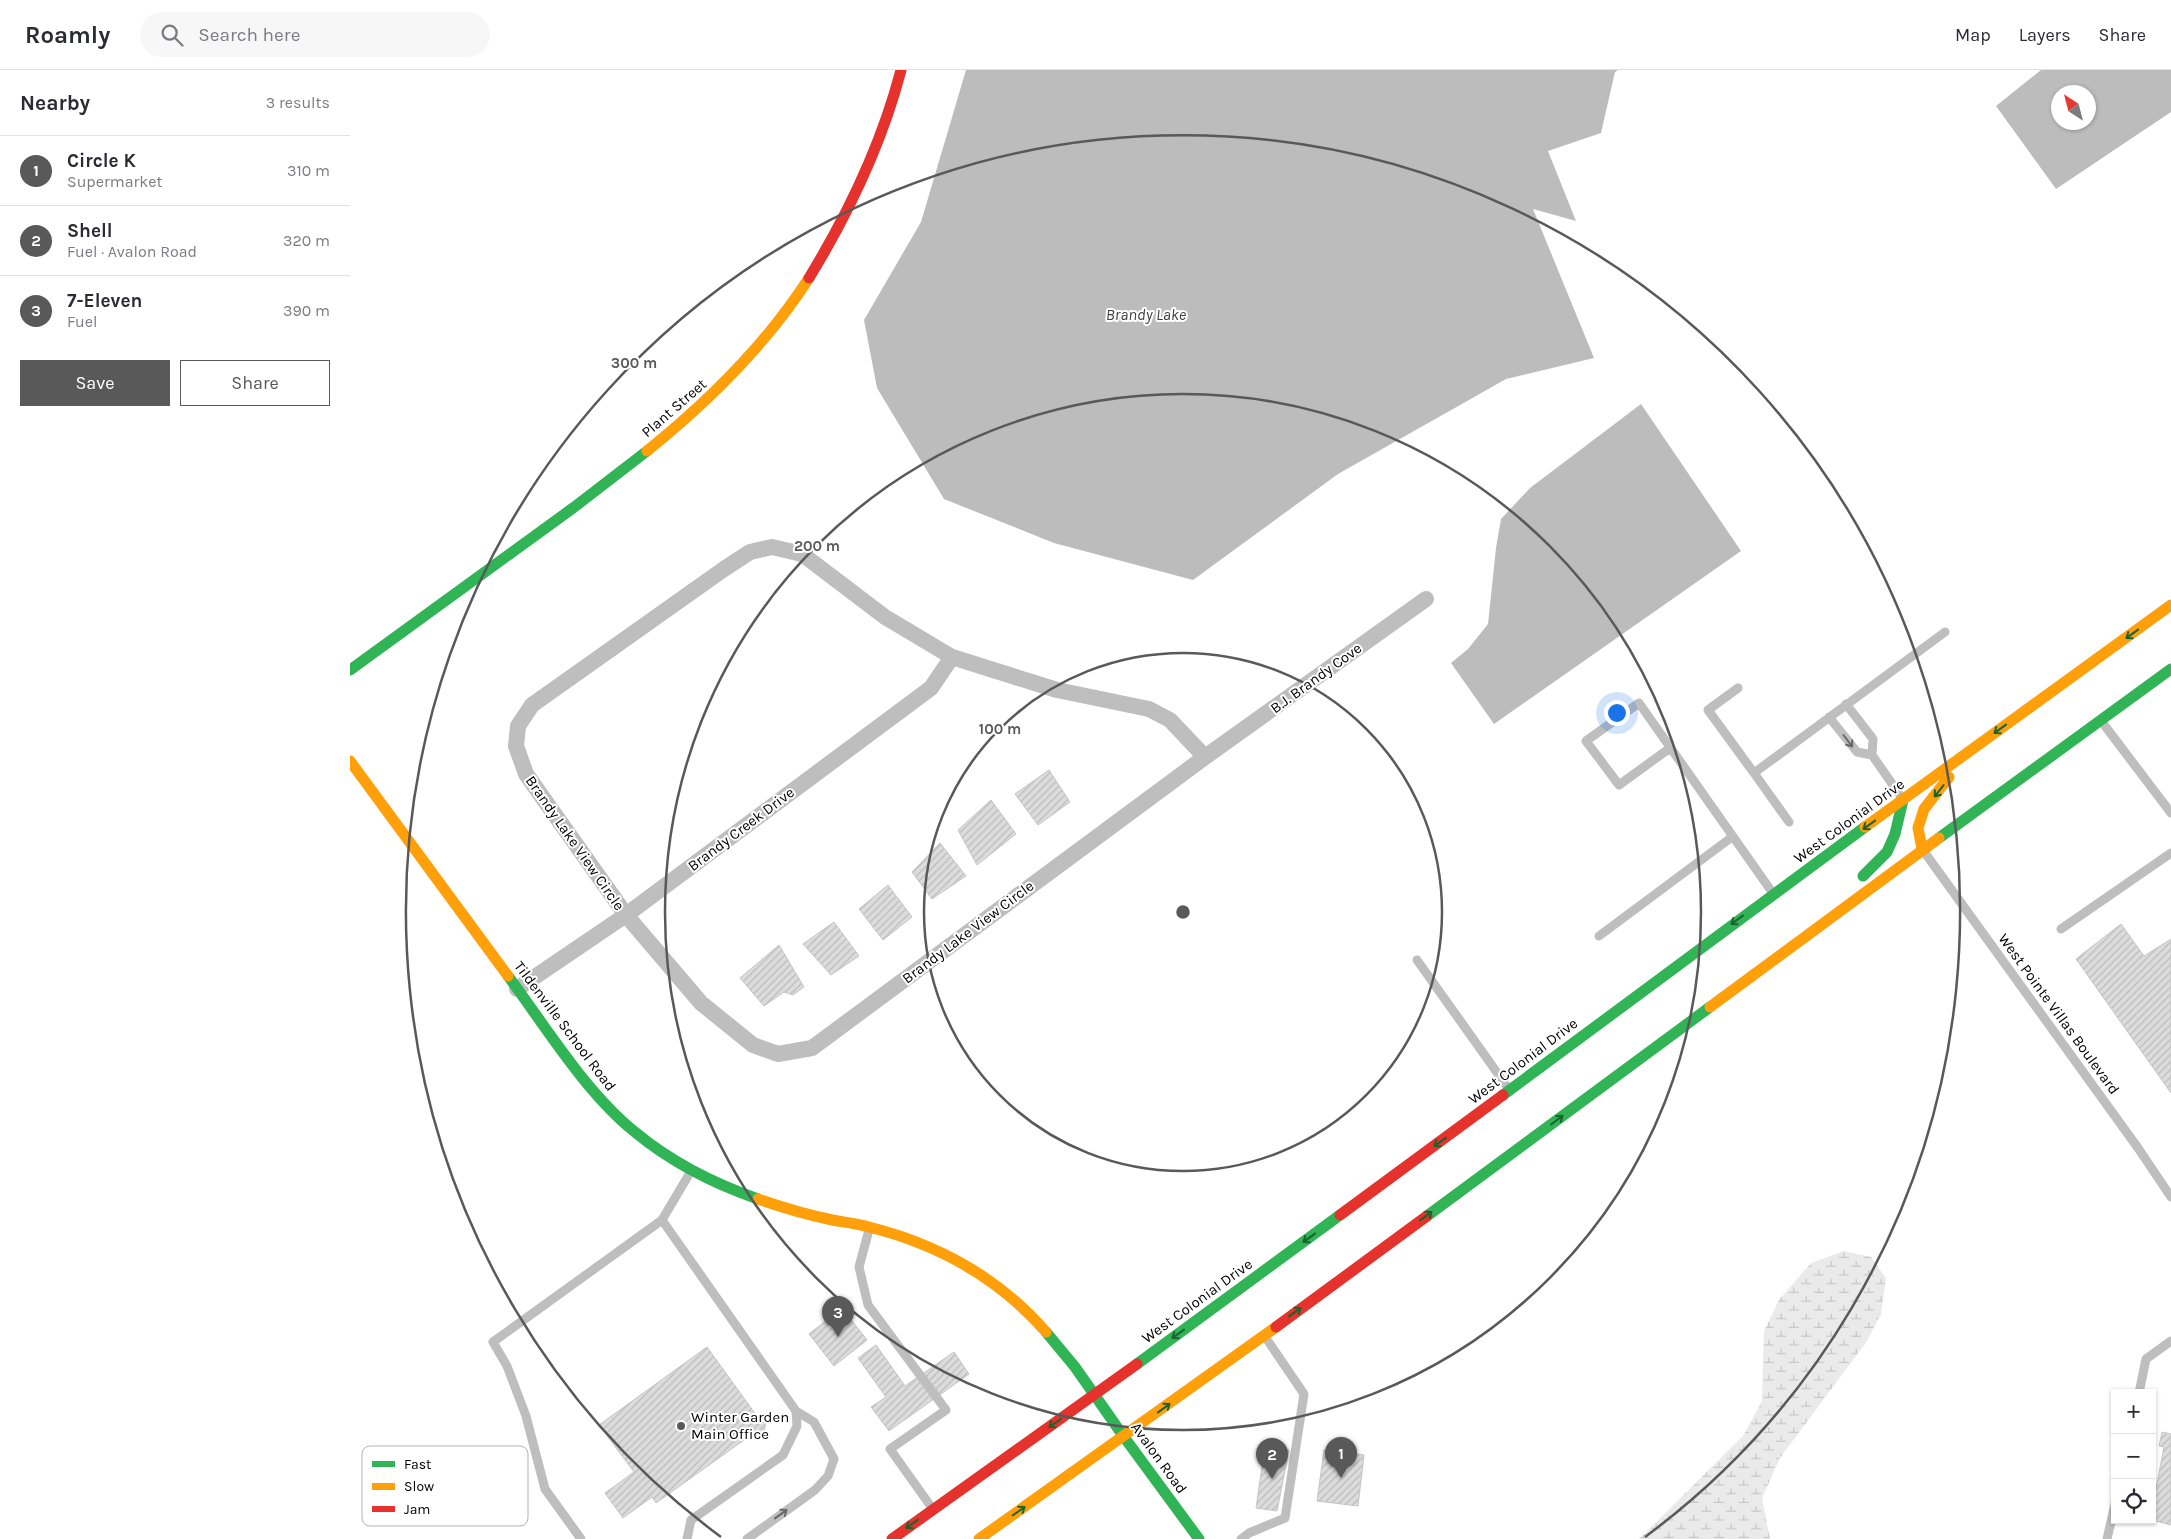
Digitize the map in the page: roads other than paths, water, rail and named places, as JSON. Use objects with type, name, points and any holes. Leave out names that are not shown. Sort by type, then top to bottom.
[{"type":"main road","name":"Plant Street","points":[[350,670],[608,483],[688,419],[762,343],[810,276],[855,195],[895,94],[901,70]]},
{"type":"main road","name":"West Colonial Drive","points":[[892,1539],[1095,1394],[1774,894],[2171,605]]},
{"type":"main road","points":[[980,1539],[1124,1437],[1922,849],[2171,669]]},
{"type":"main road","points":[[1922,849],[1918,828],[1924,809],[1968,752]]},
{"type":"main road","name":"Tildenville School Road","points":[[350,762],[576,1068],[606,1104],[635,1131],[691,1171],[770,1204],[825,1219],[870,1227],[912,1241],[948,1256],[974,1270],[1003,1289],[1045,1328],[1095,1394]]},
{"type":"main road","points":[[1790,947],[1887,852],[1895,834],[1903,800]]},
{"type":"main road","name":"Avalon Road","points":[[1095,1394],[1199,1539]]},
{"type":"street","name":"Brandy Lake View Circle","points":[[772,547],[802,554],[885,617],[952,657],[1057,690],[1149,709],[1170,720],[1205,757],[812,1048],[778,1054],[753,1045],[700,1003],[626,915],[526,774],[516,746],[518,726],[532,705],[724,569],[750,552],[772,547]]},
{"type":"street","name":"B.J. Brandy Cove","points":[[1205,757],[1426,599]]},
{"type":"street","name":"Brandy Creek Drive","points":[[518,989],[626,915],[931,688],[952,657]]},
{"type":"lane","points":[[1754,773],[1945,632]]},
{"type":"lane","points":[[1738,688],[1708,710],[1789,822]]},
{"type":"lane","points":[[1670,748],[1619,785],[1586,741],[1639,703],[1774,894]]},
{"type":"lane","points":[[1846,704],[1873,739],[1872,755],[1903,800]]},
{"type":"lane","points":[[1829,717],[1856,752],[1872,755]]},
{"type":"lane","points":[[2101,720],[2171,813]]},
{"type":"lane","points":[[1598,936],[1732,837]]},
{"type":"lane","name":"West Pointe Villas Boulevard","points":[[1922,849],[2138,1148],[2171,1197]]},
{"type":"lane","points":[[2061,929],[2171,853]]},
{"type":"lane","points":[[1417,960],[1510,1090]]},
{"type":"lane","points":[[582,1539],[545,1489],[526,1416],[507,1366],[493,1342],[662,1220],[691,1171]]},
{"type":"lane","points":[[662,1220],[796,1411],[814,1422],[834,1459],[828,1476],[815,1490],[747,1539]]},
{"type":"lane","points":[[870,1227],[859,1267],[868,1305],[946,1410],[890,1449],[933,1509]]},
{"type":"lane","points":[[1241,1539],[1249,1533],[1285,1518],[1304,1394],[1263,1335]]},
{"type":"lane","points":[[2140,1389],[2146,1359],[2171,1341]]},
{"type":"lane","points":[[687,1539],[690,1520],[783,1454],[797,1426],[796,1411]]},
{"type":"lane","points":[[2107,1539],[2111,1522]]},
{"type":"water","name":"Brandy Lake","points":[[966,70],[1618,70],[1615,72],[1601,133],[1548,151],[1576,221],[1533,209],[1594,358],[1506,379],[1338,474],[1193,580],[1054,543],[944,499],[877,388],[864,320],[921,222]]},
{"type":"water","points":[[2041,70],[2171,70],[2171,112],[2056,189],[1996,106]]},
{"type":"water","points":[[1641,404],[1741,551],[1494,724],[1451,663],[1468,649],[1488,624],[1501,519],[1530,488]]},
{"type":"place","name":"7-Eleven","points":[[838,1337]]},
{"type":"place","name":"Winter Garden Main Office","points":[[681,1426]]},
{"type":"place","name":"Circle K","points":[[1341,1478]]},
{"type":"place","name":"Shell","points":[[1272,1479]]}]
